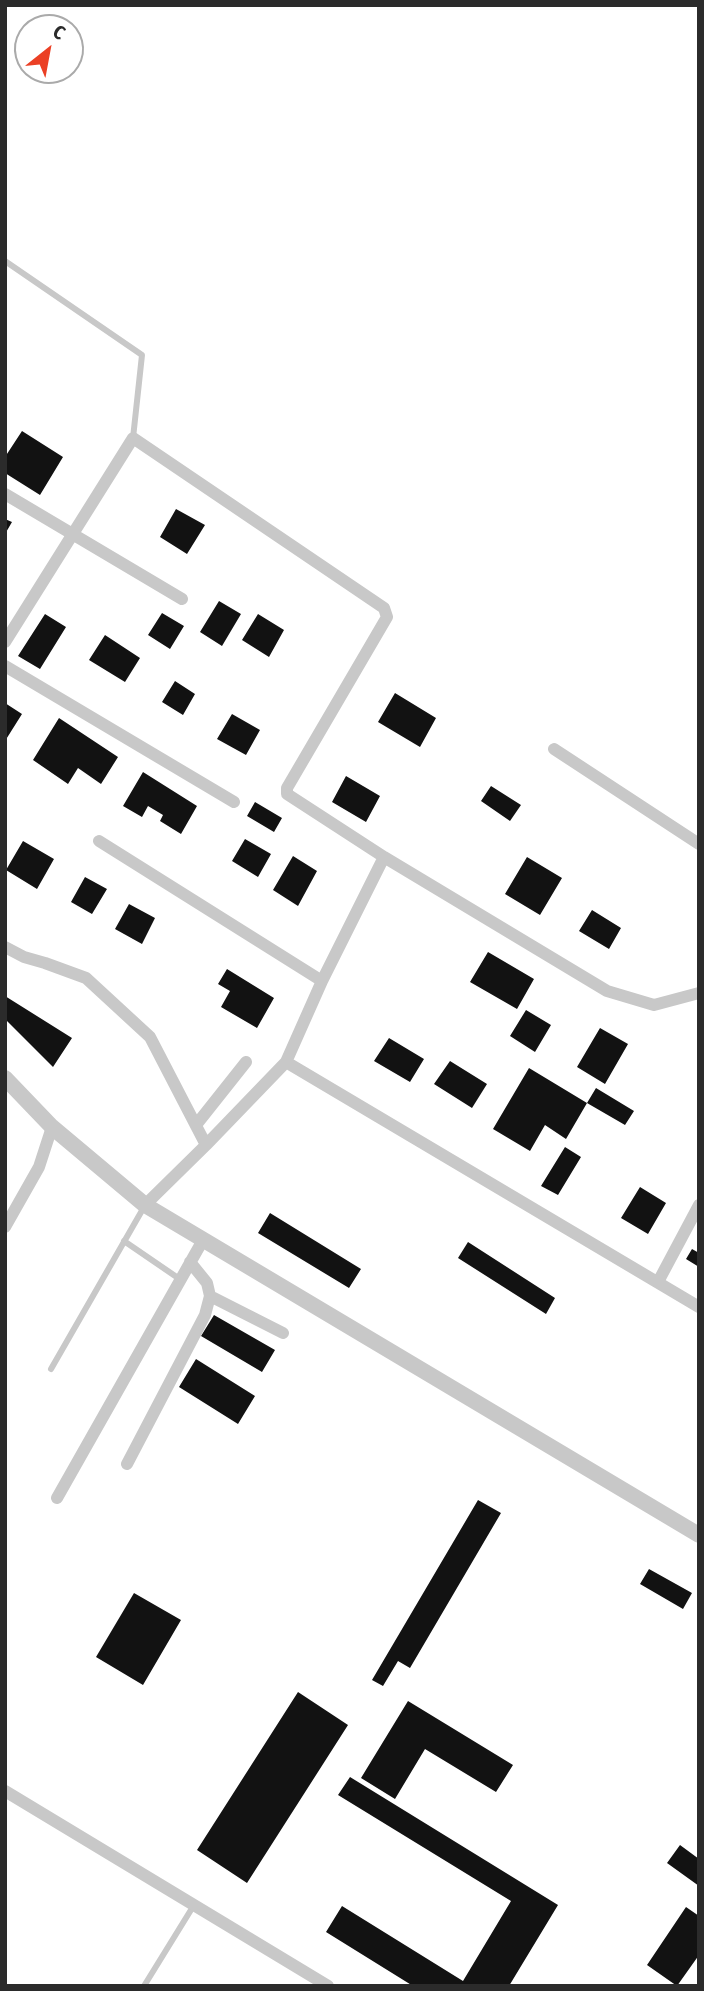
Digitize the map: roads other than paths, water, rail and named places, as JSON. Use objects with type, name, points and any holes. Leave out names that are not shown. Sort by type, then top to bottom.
[{"type":"street","points":[[5,642],[132,438],[384,608],[387,617],[287,788],[287,794],[384,857],[607,991],[654,1005],[699,993]]},
{"type":"street","points":[[5,494],[182,599]]},
{"type":"street","points":[[5,666],[234,802]]},
{"type":"street","points":[[554,749],[699,844]]},
{"type":"street","points":[[99,841],[322,981]]},
{"type":"street","points":[[145,1205],[285,1062],[384,857]]},
{"type":"street","points":[[5,947],[24,957],[86,978],[150,1037],[206,1145]]},
{"type":"street","points":[[196,1125],[246,1062]]},
{"type":"street","points":[[285,1062],[699,1307]]},
{"type":"street","points":[[5,1078],[52,1127],[145,1205],[699,1535]]},
{"type":"street","points":[[5,1227],[39,1167],[52,1127]]},
{"type":"street","points":[[657,1282],[699,1205]]},
{"type":"street","points":[[57,1498],[203,1240]]},
{"type":"street","points":[[127,1464],[205,1315],[210,1296],[207,1283],[190,1262]]},
{"type":"street","points":[[210,1296],[283,1333]]},
{"type":"street","points":[[5,1790],[328,1986]]},
{"type":"lane","points":[[5,261],[142,355],[132,438]]},
{"type":"lane","points":[[51,1369],[145,1205]]},
{"type":"lane","points":[[124,1241],[181,1280]]},
{"type":"lane","points":[[144,1986],[194,1905]]}]
